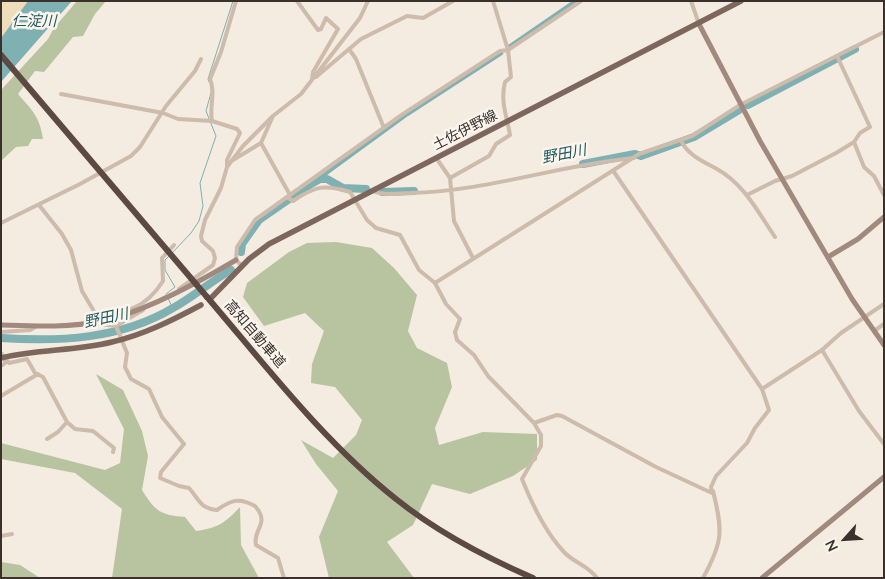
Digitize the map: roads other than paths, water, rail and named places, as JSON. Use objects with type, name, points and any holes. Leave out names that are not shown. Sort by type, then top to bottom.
[{"type":"highway","name":"高知自動車道","points":[[1,55],[210,297],[316,424],[377,483],[411,510],[456,540],[496,562],[533,578]]},
{"type":"main road","name":"土佐伊野線","points":[[210,297],[242,266],[269,244],[741,1]]},
{"type":"main road","points":[[3,357],[120,338],[147,331],[201,305]]},
{"type":"street","points":[[212,121],[210,113],[214,90],[210,79],[221,52],[236,1]]},
{"type":"street","points":[[298,1],[318,30],[321,29],[326,18],[338,29],[313,72],[312,80]]},
{"type":"street","points":[[227,167],[243,146],[273,116],[296,100],[360,18],[368,1]]},
{"type":"street","points":[[312,80],[361,39],[407,16],[423,18],[453,1]]},
{"type":"street","points":[[450,178],[489,156],[496,144],[509,137],[504,111],[504,86],[505,82],[511,77],[508,50],[493,1]]},
{"type":"street","points":[[242,266],[236,260],[236,247],[255,220],[384,128],[500,51],[508,50],[581,1]]},
{"type":"street","points":[[691,1],[699,24],[740,105],[828,257],[865,318],[884,345]]},
{"type":"street","points":[[372,190],[389,194],[450,188],[484,187],[637,156],[682,142],[740,105],[884,32]]},
{"type":"street","points":[[349,49],[356,59],[384,128]]},
{"type":"street","points":[[747,195],[783,179],[854,142],[860,132],[870,127],[837,57]]},
{"type":"street","points":[[1,223],[131,156],[140,147],[162,113],[188,81],[200,59]]},
{"type":"street","points":[[61,94],[162,113],[189,121],[212,121],[237,129],[240,133],[227,160],[221,188],[205,220],[201,236],[202,241],[213,251],[215,258],[213,265],[171,294]]},
{"type":"street","points":[[232,160],[261,143],[273,116]]},
{"type":"street","points":[[682,142],[696,157],[722,173],[747,195],[775,237]]},
{"type":"street","points":[[854,142],[864,167],[874,176],[884,195]]},
{"type":"street","points":[[261,143],[293,201],[314,188],[324,187],[350,192],[367,220],[376,228],[400,235],[419,270],[435,283],[442,298],[460,319],[455,336],[457,340],[474,355],[488,376],[534,423],[541,435],[541,446],[522,478],[544,527],[564,553],[587,566],[597,578]]},
{"type":"street","points":[[435,283],[637,156]]},
{"type":"street","points":[[437,158],[450,178],[455,225],[473,258]]},
{"type":"street","points":[[534,423],[557,415],[562,416],[656,467],[712,493],[711,487],[716,476],[747,443],[755,428],[768,413],[768,405],[762,389],[614,172]]},
{"type":"street","points":[[39,205],[62,234],[70,250],[82,292],[95,314],[120,311],[146,304]]},
{"type":"street","points":[[828,257],[858,239],[884,217]]},
{"type":"street","points":[[92,323],[116,326],[144,309],[163,281],[162,258],[174,245]]},
{"type":"street","points":[[1,325],[37,326],[92,323],[110,319],[195,284],[236,260]]},
{"type":"street","points":[[762,389],[822,350],[840,333],[884,304]]},
{"type":"street","points":[[874,331],[884,324]]},
{"type":"street","points":[[1,332],[30,330],[37,326]]},
{"type":"street","points":[[116,326],[127,353],[125,367],[131,379],[149,389],[162,417],[184,444],[161,472],[159,476],[161,480],[189,488],[200,504],[215,510],[235,500],[255,506],[262,519],[261,527],[255,536],[256,545],[278,558],[284,578]]},
{"type":"street","points":[[822,350],[859,412],[884,444]]},
{"type":"street","points":[[1,366],[6,363],[3,357]]},
{"type":"street","points":[[3,357],[9,363],[26,359],[38,374],[44,377],[67,422],[75,429],[93,431],[114,448],[113,452]]},
{"type":"street","points":[[1,396],[38,374]]},
{"type":"street","points":[[47,438],[58,432],[67,422]]},
{"type":"street","points":[[762,578],[884,477]]},
{"type":"street","points":[[703,578],[717,552],[720,530],[711,487]]},
{"type":"street","points":[[1,536],[12,534]]},
{"type":"water","name":"仁淀川","points":[[28,1],[72,1],[1,82],[1,38]]},
{"type":"waterway","points":[[209,82],[208,79],[233,1]]},
{"type":"waterway","points":[[509,47],[576,1]]},
{"type":"waterway","name":"野田川","points":[[748,105],[855,49]]},
{"type":"waterway","points":[[311,184],[407,114],[501,53]]},
{"type":"waterway","points":[[172,253],[191,233],[199,221],[203,206],[200,183],[216,136],[206,111],[211,93]]},
{"type":"waterway","name":"野田川","points":[[583,164],[635,154],[641,156],[694,137],[739,110]]},
{"type":"waterway","name":"野田川","points":[[241,252],[242,244],[259,220],[320,179],[327,179],[343,188],[366,189]]},
{"type":"waterway","name":"野田川","points":[[383,192],[414,191]]},
{"type":"waterway","points":[[166,294],[175,287],[165,270],[165,260],[169,256]]},
{"type":"waterway","name":"野田川","points":[[1,338],[45,339],[90,336],[132,326],[173,308],[231,270]]},
{"type":"waterway","points":[[168,298],[173,309]]}]
